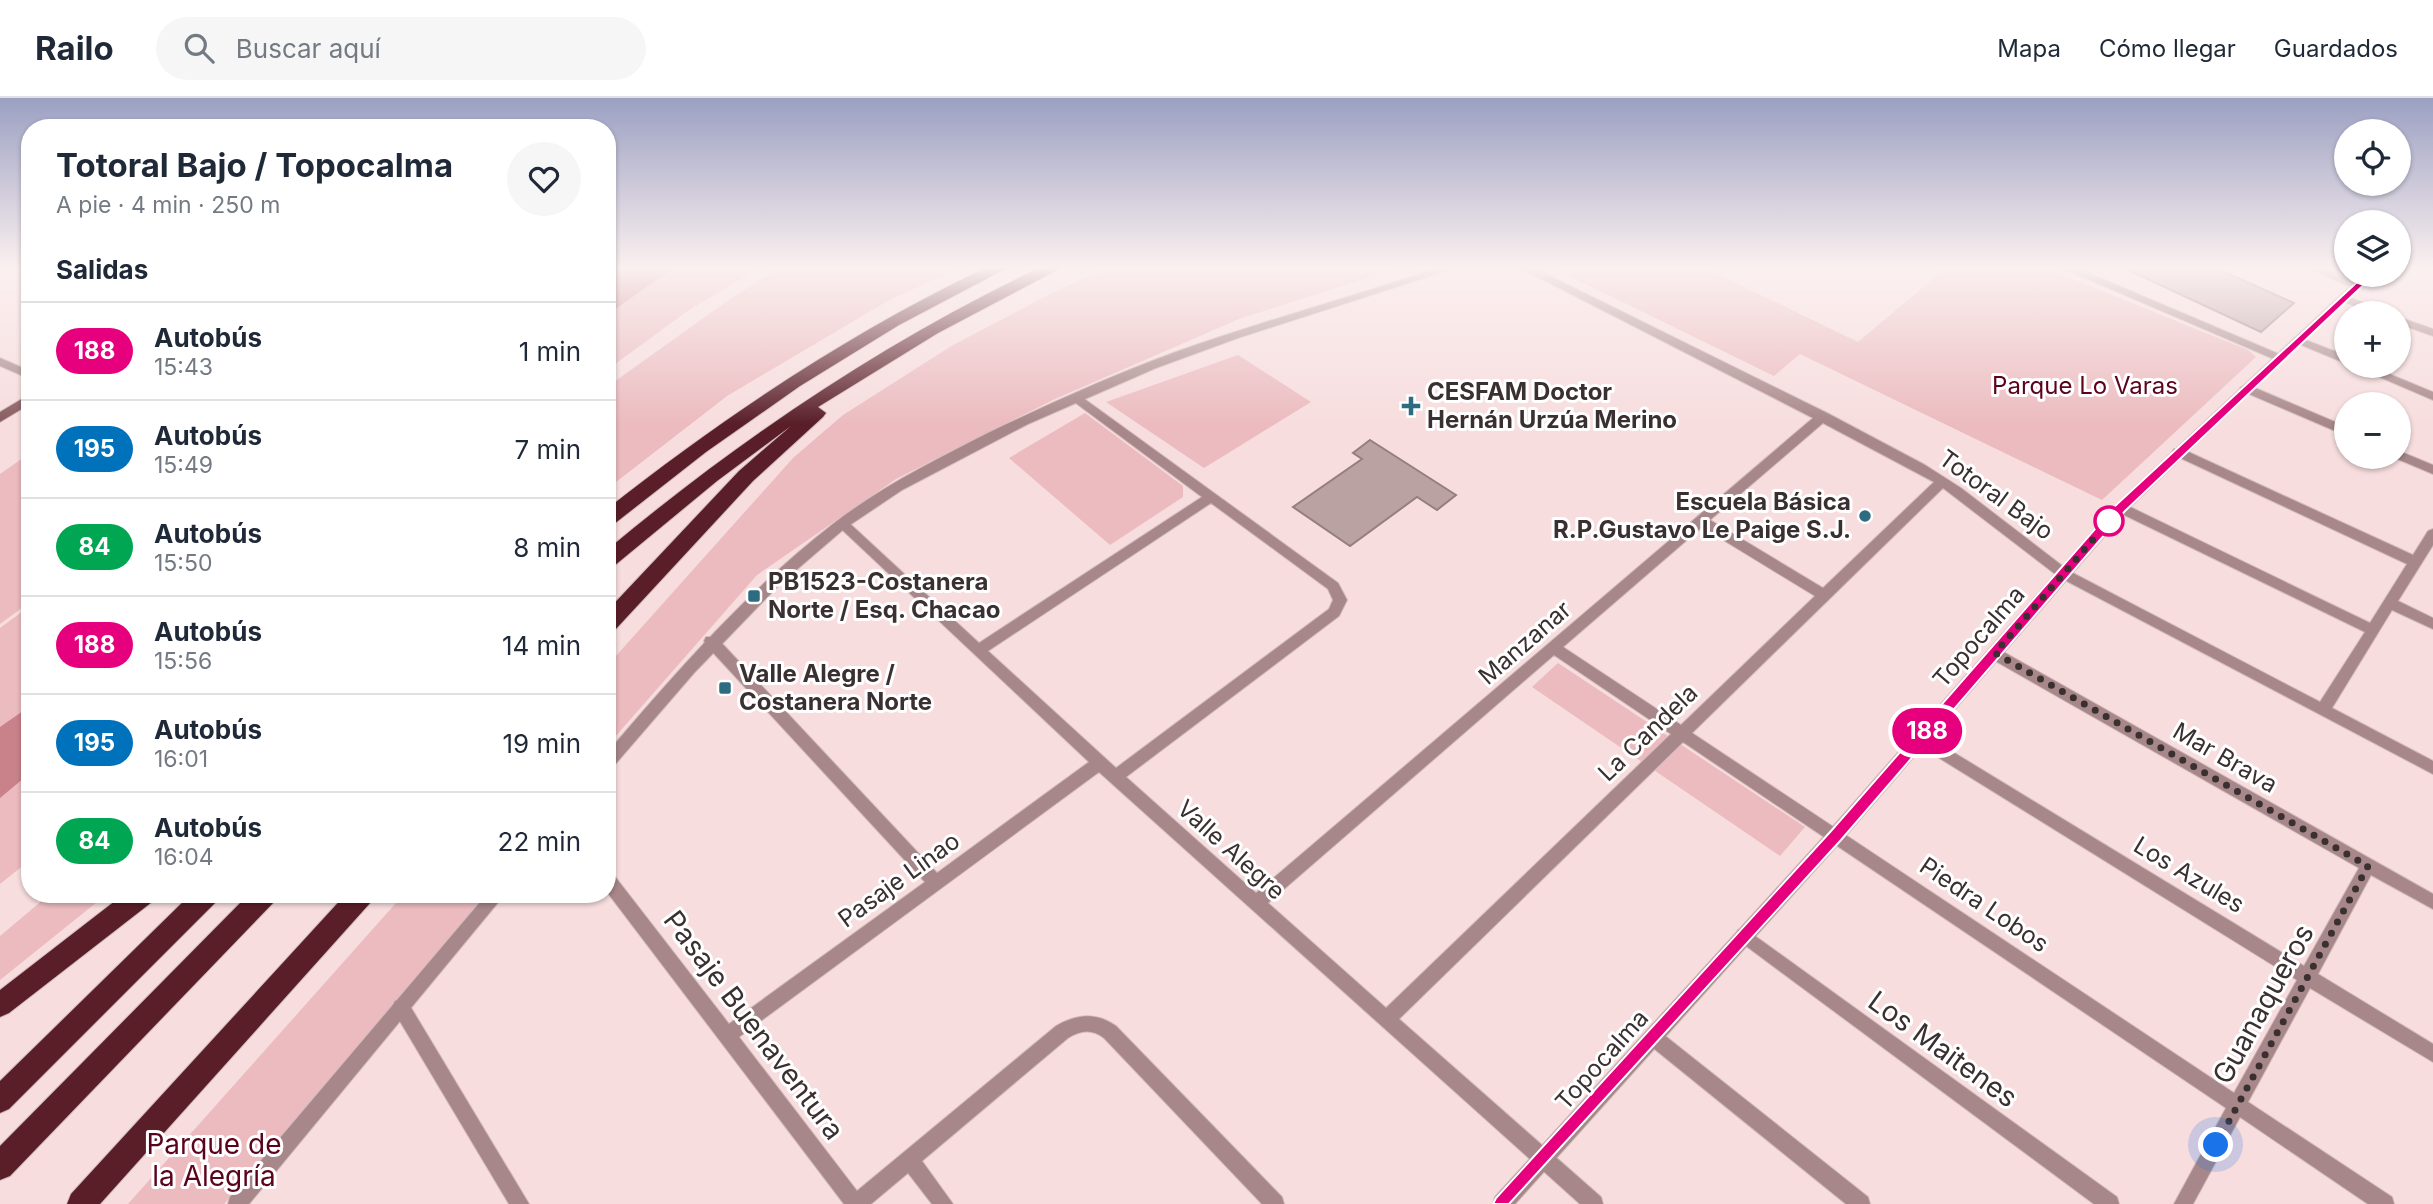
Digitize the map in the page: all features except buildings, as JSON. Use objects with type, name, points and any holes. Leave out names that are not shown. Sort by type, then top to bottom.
[{"type":"highway","points":[[616,512],[703,443],[819,365],[895,321]]},
{"type":"highway","points":[[616,554],[743,450],[818,398],[948,321]]},
{"type":"highway","points":[[616,615],[746,476],[893,351]]},
{"type":"highway","points":[[0,1005],[131,903]]},
{"type":"highway","points":[[0,1100],[198,903]]},
{"type":"highway","points":[[0,1166],[256,903]]},
{"type":"highway","points":[[82,1204],[354,903]]},
{"type":"main road","points":[[0,418],[21,404]]},
{"type":"street","points":[[616,753],[712,641],[769,584],[842,524],[919,474],[1075,398],[1201,347],[1285,321]]},
{"type":"street","name":"Totoral Bajo","points":[[1630,321],[1823,416],[1942,481],[2064,574],[2433,768]]},
{"type":"street","points":[[2192,321],[2280,357]]},
{"type":"street","name":"Topocalma","points":[[1502,1204],[1836,835],[2121,508],[2319,321]]},
{"type":"street","points":[[2411,325],[2433,334]]},
{"type":"street","points":[[2298,340],[2334,355]]},
{"type":"street","points":[[3,368],[21,373]]},
{"type":"street","points":[[2389,378],[2433,396]]},
{"type":"street","points":[[2246,388],[2334,426]]},
{"type":"street","points":[[1075,398],[1332,586],[1340,600],[1334,612],[1115,777]]},
{"type":"street","name":"Manzanar","points":[[1256,903],[1823,416]]},
{"type":"street","points":[[2178,452],[2415,562]]},
{"type":"street","points":[[2411,460],[2433,470]]},
{"type":"street","name":"La Candela","points":[[1387,1019],[1942,481]]},
{"type":"street","points":[[978,651],[1211,497]]},
{"type":"street","points":[[2121,508],[2372,630]]},
{"type":"street","points":[[1701,522],[1824,595]]},
{"type":"street","name":"Valle Alegre","points":[[842,524],[1115,777],[1594,1204]]},
{"type":"street","points":[[2323,710],[2433,534]]},
{"type":"street","points":[[2389,603],[2433,624]]},
{"type":"street","points":[[712,641],[936,884]]},
{"type":"street","name":"Piedra Lobos","points":[[1554,648],[2385,1204]]},
{"type":"street","name":"Mar Brava","points":[[1995,653],[2433,902]]},
{"type":"street","name":"Los Azules","points":[[1920,739],[2433,1054]]},
{"type":"street","name":"Pasaje Linao","points":[[726,1036],[1100,763]]},
{"type":"street","name":"Guanaqueros","points":[[2183,1204],[2368,866]]},
{"type":"street","name":"Pasaje Buenaventura","points":[[616,891],[856,1204]]},
{"type":"street","points":[[237,1204],[489,903]]},
{"type":"street","name":"Los Maitenes","points":[[1744,935],[2110,1204]]},
{"type":"street","points":[[401,1007],[520,1204]]},
{"type":"street","points":[[856,1204],[1069,1027],[1087,1022],[1104,1026],[1275,1204]]},
{"type":"street","points":[[1653,1037],[1861,1204]]},
{"type":"street","points":[[909,1160],[944,1204]]},
{"type":"green space","points":[[616,321],[674,321],[616,363]]},
{"type":"green space","points":[[700,321],[854,321],[727,396],[616,482],[616,381]]},
{"type":"green space","points":[[1000,321],[1235,321],[1055,399],[896,479],[757,575],[616,736],[616,656],[793,458],[843,415],[953,345]]},
{"type":"green space","name":"Parque Lo Varas","points":[[1661,321],[1814,321],[1858,342],[1883,321],[2175,321],[2248,350],[2256,357],[2102,500],[1800,354],[1774,376]]},
{"type":"green space","points":[[1238,355],[1311,402],[1204,468],[1106,402]]},
{"type":"green space","points":[[1085,413],[1183,486],[1183,497],[1110,545],[1009,458]]},
{"type":"green space","points":[[21,459],[21,609],[0,624],[0,474]]},
{"type":"green space","points":[[21,613],[21,867],[0,884],[0,628]]},
{"type":"green space","points":[[1558,663],[1805,827],[1780,856],[1532,687]]},
{"type":"green space","points":[[39,903],[96,903],[0,980],[0,936]]},
{"type":"green space","name":"Parque de la Alegría","points":[[396,903],[481,903],[224,1204],[128,1204]]},
{"type":"shaded area","points":[[21,712],[21,780],[0,798],[0,727]]},
{"type":"bus line","name":"188","points":[[1502,1204],[1836,835],[2121,508],[2319,321]]},
{"type":"place","name":"CESFAM Doctor Hernán Urzúa Merino","points":[[1411,406]]},
{"type":"place","name":"Escuela Básica R.P.Gustavo Le Paige S.J.","points":[[1865,516]]},
{"type":"place","name":"PB1523-Costanera Norte / Esq. Chacao","points":[[754,596]]},
{"type":"place","name":"Valle Alegre / Costanera Norte","points":[[725,688]]},
{"type":"route","points":[[2109,521],[1995,653],[2368,866],[2216,1145]]}]
